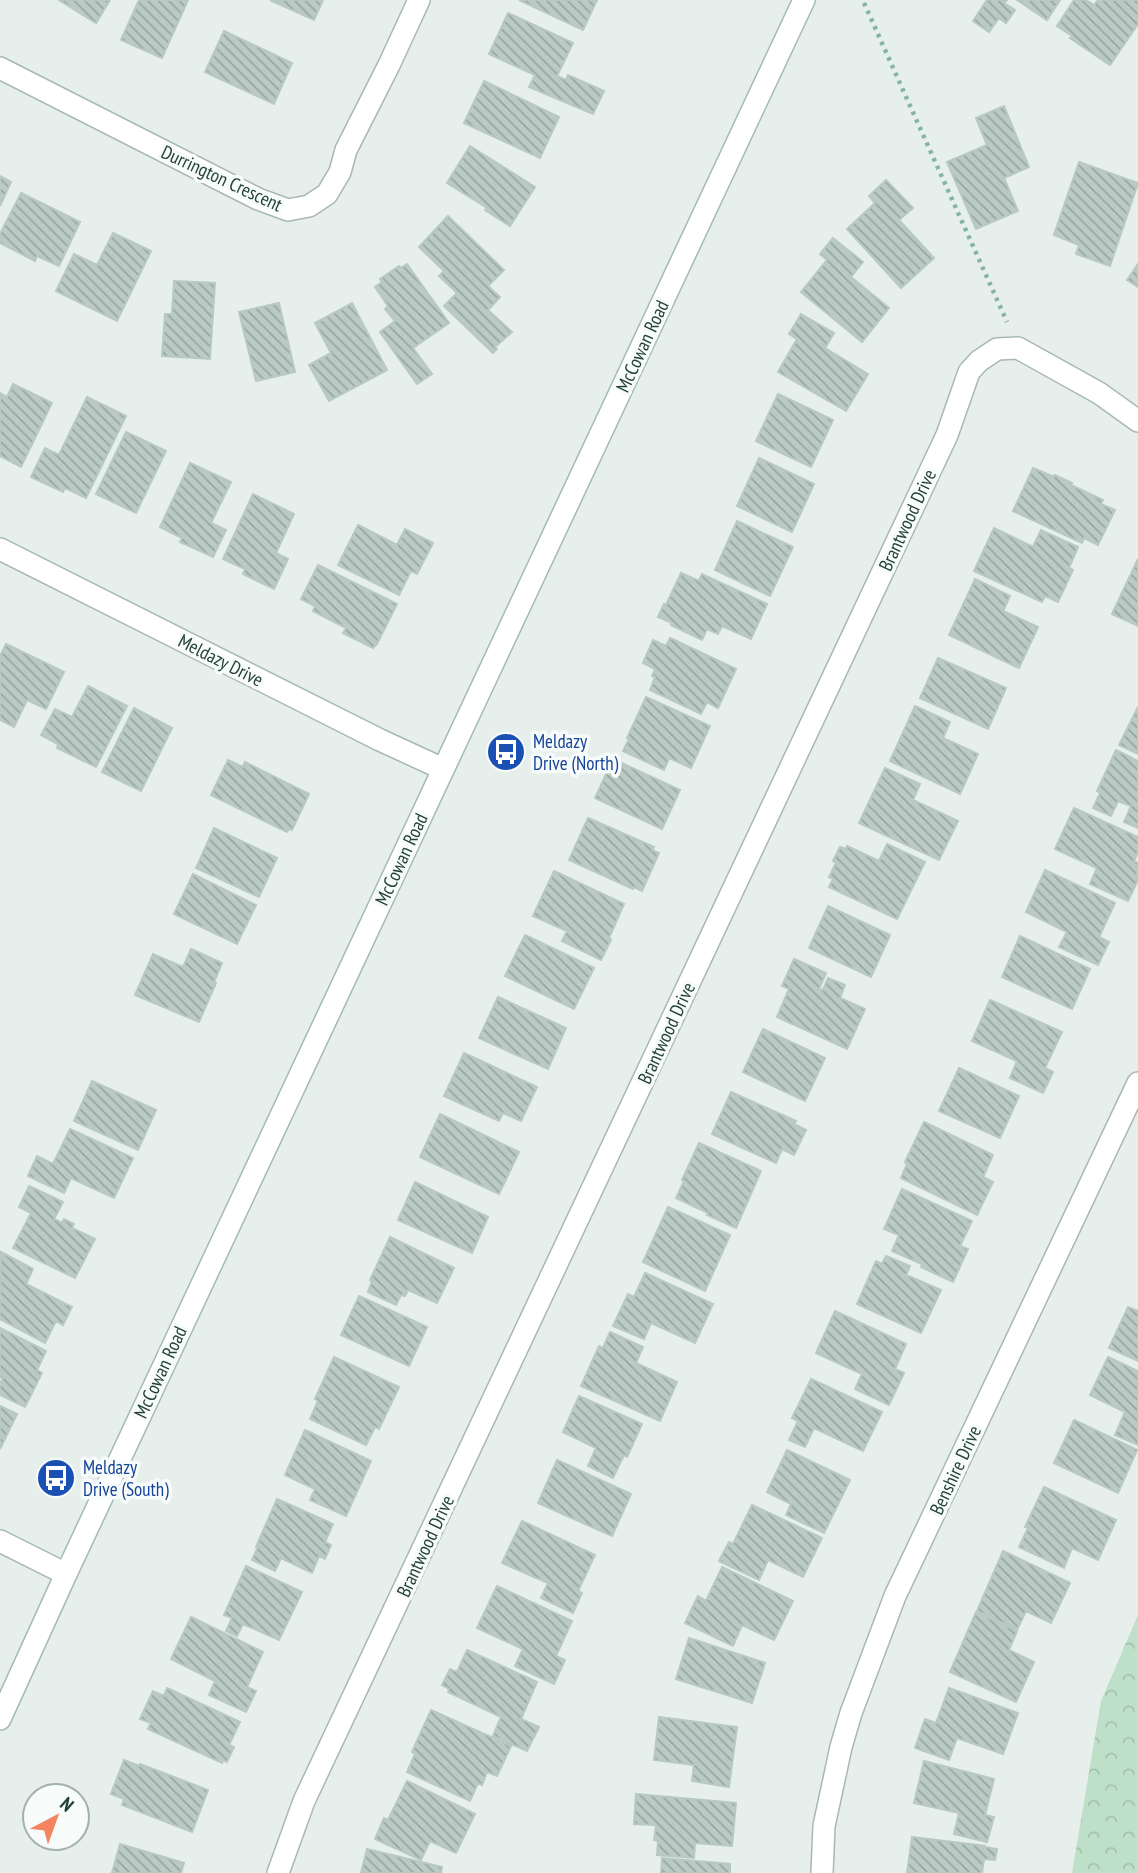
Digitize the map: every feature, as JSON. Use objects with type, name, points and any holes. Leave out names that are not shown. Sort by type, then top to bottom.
[{"type":"street","name":"Durrington Crescent","points":[[0,68],[258,199],[288,210],[309,206],[327,194],[340,172],[346,150],[390,65],[419,0]]},
{"type":"street","name":"McCowan Road","points":[[0,1719],[804,0]]},
{"type":"street","points":[[1018,348],[1099,393],[1138,421]]},
{"type":"street","name":"Brantwood Drive","points":[[278,1873],[304,1801],[947,435],[969,372],[979,361],[997,349],[1018,348]]},
{"type":"street","name":"Meldazy Drive","points":[[0,549],[443,769]]},
{"type":"street","name":"Benshire Drive","points":[[822,1873],[824,1826],[841,1746],[895,1596],[1138,1083]]},
{"type":"street","points":[[0,1541],[66,1574]]},
{"type":"path","points":[[864,3],[1018,348]]},
{"type":"green space","points":[[1138,1615],[1138,1873],[1072,1873],[1101,1701]]},
{"type":"building","points":[[59,0],[110,0],[96,23]]},
{"type":"building","points":[[139,0],[188,0],[162,58],[121,40]]},
{"type":"building","points":[[270,0],[323,0],[314,20]]},
{"type":"building","points":[[519,0],[597,0],[583,30]]},
{"type":"building","points":[[987,0],[1007,0],[1004,3],[1015,10],[1006,23],[999,18],[989,32],[973,21]]},
{"type":"building","points":[[1017,0],[1060,0],[1047,20]]},
{"type":"building","points":[[1074,0],[1086,0],[1094,5],[1098,0],[1138,0],[1138,24],[1110,65],[1057,26]]},
{"type":"building","points":[[508,13],[573,43],[557,76],[566,80],[568,75],[604,91],[593,114],[529,87],[535,75],[489,54]]},
{"type":"building","points":[[224,31],[292,63],[274,104],[205,72]]},
{"type":"building","points":[[484,81],[559,117],[540,158],[464,123]]},
{"type":"building","points":[[1004,106],[1029,167],[1004,178],[1018,211],[976,229],[947,162],[987,145],[976,118]]},
{"type":"building","points":[[470,146],[535,187],[510,226],[447,183]]},
{"type":"building","points":[[1079,162],[1138,183],[1110,266],[1076,254],[1079,245],[1054,235]]},
{"type":"building","points":[[0,176],[11,182],[0,206]]},
{"type":"building","points":[[886,180],[913,208],[899,220],[934,258],[901,288],[847,229],[875,203],[869,196]]},
{"type":"building","points":[[21,193],[80,222],[59,266],[37,256],[35,261],[0,243],[0,234]]},
{"type":"building","points":[[448,216],[504,270],[488,286],[500,297],[488,310],[512,332],[495,347],[497,349],[493,353],[444,306],[457,293],[439,276],[444,271],[419,247]]},
{"type":"building","points":[[113,233],[151,251],[117,321],[56,291],[74,254],[97,265]]},
{"type":"building","points":[[833,238],[863,262],[851,277],[889,308],[862,342],[801,292],[827,260],[820,254]]},
{"type":"building","points":[[407,264],[449,323],[413,348],[432,374],[417,384],[380,332],[395,321],[385,309],[388,306],[375,287],[382,282],[380,279],[399,266],[401,268]]},
{"type":"building","points":[[1138,264],[1138,287],[1127,280]]},
{"type":"building","points":[[174,281],[215,283],[210,359],[162,356],[165,314],[172,314]]},
{"type":"building","points":[[279,303],[295,372],[256,381],[239,312]]},
{"type":"building","points":[[352,303],[387,370],[329,401],[309,365],[331,353],[315,323]]},
{"type":"building","points":[[801,314],[834,333],[825,348],[868,374],[846,411],[778,372],[797,339],[789,334]]},
{"type":"building","points":[[13,384],[52,403],[21,467],[0,456],[0,393],[7,397]]},
{"type":"building","points":[[778,394],[833,420],[811,467],[756,441]]},
{"type":"building","points":[[87,397],[126,416],[86,498],[65,488],[63,492],[31,477],[45,448],[59,455]]},
{"type":"building","points":[[126,432],[166,451],[136,513],[96,494]]},
{"type":"building","points":[[759,458],[814,484],[792,532],[737,506]]},
{"type":"building","points":[[190,463],[231,482],[211,523],[226,530],[213,557],[180,542],[182,538],[160,527]]},
{"type":"building","points":[[1033,468],[1072,483],[1071,485],[1103,500],[1101,504],[1115,510],[1098,545],[1084,538],[1082,543],[1013,511]]},
{"type":"building","points":[[253,494],[294,514],[276,553],[288,559],[274,589],[243,574],[245,569],[223,559]]},
{"type":"building","points":[[737,521],[793,547],[770,596],[715,570]]},
{"type":"building","points":[[358,525],[397,545],[405,529],[433,543],[417,574],[411,571],[399,595],[338,565]]},
{"type":"building","points":[[994,528],[1033,547],[1041,530],[1078,547],[1069,568],[1073,570],[1058,602],[1045,596],[1042,602],[974,571]]},
{"type":"building","points":[[1138,559],[1138,626],[1112,614]]},
{"type":"building","points":[[318,565],[397,604],[373,648],[343,633],[346,628],[313,611],[315,606],[301,599]]},
{"type":"building","points":[[681,573],[699,581],[702,574],[767,604],[751,639],[722,626],[718,634],[707,629],[702,640],[658,617]]},
{"type":"building","points":[[975,579],[1010,596],[1003,611],[1038,627],[1019,668],[949,635]]},
{"type":"building","points":[[670,638],[736,669],[718,708],[707,702],[701,714],[650,690],[655,669],[643,663],[653,640],[666,646]]},
{"type":"building","points":[[6,644],[64,672],[46,709],[27,700],[14,727],[0,720],[0,656]]},
{"type":"building","points":[[938,658],[1006,688],[988,729],[920,698]]},
{"type":"building","points":[[88,686],[127,706],[96,767],[57,748],[58,744],[41,735],[55,709],[72,717]]},
{"type":"building","points":[[646,697],[710,726],[691,768],[669,758],[664,770],[623,751]]},
{"type":"building","points":[[915,706],[950,722],[943,738],[978,754],[960,794],[890,761]]},
{"type":"building","points":[[1138,707],[1138,754],[1119,745]]},
{"type":"building","points":[[134,708],[172,728],[141,791],[102,772]]},
{"type":"building","points":[[1116,750],[1138,761],[1138,828],[1124,822],[1131,806],[1118,801],[1111,816],[1093,808],[1100,793],[1097,791]]},
{"type":"building","points":[[613,759],[680,790],[662,829],[595,798]]},
{"type":"building","points":[[228,760],[243,767],[245,762],[309,794],[292,830],[287,832],[211,795]]},
{"type":"building","points":[[885,768],[920,784],[913,800],[958,821],[939,860],[859,823]]},
{"type":"building","points":[[1074,808],[1138,837],[1138,852],[1134,861],[1138,863],[1138,880],[1128,901],[1090,884],[1097,868],[1055,849]]},
{"type":"building","points":[[588,818],[654,847],[652,850],[659,853],[642,891],[569,860]]},
{"type":"building","points":[[214,828],[277,858],[259,897],[196,868]]},
{"type":"building","points":[[887,844],[925,862],[897,919],[829,887],[833,879],[829,877],[836,863],[833,861],[840,847],[846,849],[847,846],[879,861]]},
{"type":"building","points":[[1045,870],[1115,903],[1099,937],[1109,942],[1098,965],[1059,947],[1067,932],[1026,912]]},
{"type":"building","points":[[554,871],[624,904],[601,960],[562,941],[567,931],[533,916]]},
{"type":"building","points":[[193,874],[256,905],[237,944],[174,914]]},
{"type":"building","points":[[828,906],[890,935],[871,977],[809,948]]},
{"type":"building","points":[[525,935],[594,968],[574,1009],[505,976]]},
{"type":"building","points":[[1020,936],[1090,969],[1072,1009],[1002,977]]},
{"type":"building","points":[[191,949],[222,963],[199,1022],[135,995],[153,954],[183,967]]},
{"type":"building","points":[[794,959],[826,973],[819,989],[823,990],[828,978],[845,985],[840,998],[865,1009],[847,1049],[777,1017],[789,989],[782,986]]},
{"type":"building","points":[[498,997],[566,1028],[548,1069],[479,1038]]},
{"type":"building","points":[[990,1000],[1062,1032],[1045,1068],[1053,1072],[1043,1093],[1010,1078],[1017,1061],[972,1041]]},
{"type":"building","points":[[763,1029],[825,1058],[805,1101],[743,1072]]},
{"type":"building","points":[[464,1053],[537,1087],[521,1121],[503,1113],[499,1121],[444,1096]]},
{"type":"building","points":[[959,1068],[1019,1096],[1000,1138],[939,1111]]},
{"type":"building","points":[[92,1081],[156,1110],[138,1150],[74,1121]]},
{"type":"building","points":[[731,1092],[796,1121],[794,1124],[806,1130],[794,1155],[782,1149],[776,1163],[712,1134]]},
{"type":"building","points":[[440,1114],[519,1152],[499,1194],[420,1157]]},
{"type":"building","points":[[924,1122],[993,1155],[983,1177],[993,1182],[977,1215],[901,1178],[907,1164],[905,1162]]},
{"type":"building","points":[[70,1129],[133,1158],[114,1198],[71,1178],[64,1193],[28,1176],[37,1156],[53,1164]]},
{"type":"building","points":[[699,1143],[761,1171],[736,1228],[676,1198]]},
{"type":"building","points":[[415,1182],[488,1217],[472,1253],[398,1220]]},
{"type":"building","points":[[29,1186],[63,1202],[54,1219],[62,1223],[64,1219],[74,1224],[72,1228],[95,1239],[75,1278],[13,1248],[31,1213],[19,1207]]},
{"type":"building","points":[[902,1189],[972,1221],[960,1246],[968,1249],[953,1282],[892,1251],[899,1235],[884,1229]]},
{"type":"building","points":[[668,1207],[730,1235],[705,1291],[643,1262]]},
{"type":"building","points":[[390,1237],[454,1268],[437,1303],[408,1290],[405,1296],[401,1295],[396,1305],[368,1292],[372,1281],[370,1280]]},
{"type":"building","points":[[1,1252],[33,1269],[26,1284],[72,1307],[63,1325],[56,1321],[45,1343],[0,1319]]},
{"type":"building","points":[[886,1256],[910,1266],[906,1275],[941,1290],[921,1333],[857,1304],[876,1261],[882,1264]]},
{"type":"building","points":[[645,1273],[713,1304],[695,1343],[651,1323],[644,1339],[613,1326],[628,1294],[634,1297]]},
{"type":"building","points":[[359,1296],[427,1327],[409,1366],[341,1335]]},
{"type":"building","points":[[1128,1307],[1138,1311],[1138,1361],[1109,1348]]},
{"type":"building","points":[[835,1311],[906,1344],[895,1369],[904,1373],[889,1405],[855,1389],[862,1374],[816,1353]]},
{"type":"building","points":[[0,1328],[46,1351],[37,1370],[42,1373],[25,1407],[0,1395],[3,1378],[0,1377]]},
{"type":"building","points":[[610,1332],[643,1347],[636,1363],[677,1382],[660,1421],[581,1386],[599,1346],[603,1348]]},
{"type":"building","points":[[334,1357],[399,1387],[379,1429],[375,1427],[366,1445],[310,1419],[318,1401],[315,1399]]},
{"type":"building","points":[[1108,1357],[1138,1371],[1138,1445],[1115,1435],[1125,1412],[1090,1395]]},
{"type":"building","points":[[811,1379],[882,1412],[863,1451],[814,1428],[805,1447],[789,1440],[798,1421],[792,1418]]},
{"type":"building","points":[[579,1396],[642,1424],[627,1457],[624,1455],[613,1478],[588,1466],[596,1448],[563,1432]]},
{"type":"building","points":[[0,1406],[17,1414],[0,1449]]},
{"type":"building","points":[[1074,1420],[1137,1450],[1118,1493],[1054,1463]]},
{"type":"building","points":[[305,1430],[371,1461],[346,1516],[310,1500],[315,1489],[285,1475]]},
{"type":"building","points":[[787,1450],[850,1480],[824,1533],[786,1515],[791,1504],[767,1492]]},
{"type":"building","points":[[557,1460],[631,1494],[612,1536],[538,1503]]},
{"type":"building","points":[[1044,1487],[1116,1520],[1098,1560],[1072,1548],[1064,1568],[1019,1547],[1028,1528],[1025,1527]]},
{"type":"building","points":[[277,1499],[333,1524],[325,1542],[331,1545],[325,1559],[319,1556],[312,1573],[281,1558],[275,1571],[252,1560]]},
{"type":"building","points":[[752,1505],[822,1538],[803,1577],[768,1560],[759,1580],[719,1561],[729,1542],[733,1544]]},
{"type":"building","points":[[522,1521],[595,1555],[578,1591],[582,1593],[573,1613],[541,1598],[548,1583],[502,1563]]},
{"type":"building","points":[[1003,1551],[1070,1583],[1051,1623],[1026,1611],[1017,1630],[977,1611]]},
{"type":"building","points":[[246,1566],[302,1592],[279,1640],[243,1624],[237,1636],[226,1631],[232,1618],[224,1615]]},
{"type":"building","points":[[722,1567],[793,1601],[774,1640],[742,1625],[733,1646],[685,1623],[698,1596],[706,1601]]},
{"type":"building","points":[[497,1586],[572,1621],[556,1656],[565,1660],[554,1684],[515,1666],[523,1649],[477,1628]]},
{"type":"building","points":[[976,1612],[1017,1631],[1009,1650],[1034,1662],[1016,1702],[950,1672]]},
{"type":"building","points":[[191,1617],[263,1652],[247,1687],[256,1691],[246,1712],[209,1695],[215,1681],[171,1659]]},
{"type":"building","points":[[689,1638],[765,1663],[752,1703],[676,1679]]},
{"type":"building","points":[[467,1650],[537,1682],[521,1719],[539,1727],[527,1751],[493,1736],[501,1717],[448,1692],[449,1689],[442,1685],[450,1669],[457,1672]]},
{"type":"building","points":[[167,1688],[240,1722],[229,1745],[234,1747],[227,1762],[223,1760],[222,1763],[148,1729],[151,1723],[140,1719],[153,1691],[164,1696]]},
{"type":"building","points":[[949,1688],[1018,1713],[1003,1754],[957,1738],[949,1760],[915,1748],[925,1719],[936,1723]]},
{"type":"building","points":[[431,1710],[511,1746],[497,1776],[487,1772],[482,1785],[478,1783],[470,1801],[407,1772],[415,1754],[412,1752]]},
{"type":"building","points":[[659,1717],[737,1727],[729,1787],[692,1781],[694,1765],[654,1760]]},
{"type":"building","points":[[124,1760],[208,1790],[192,1832],[122,1805],[124,1799],[111,1794]]},
{"type":"building","points":[[924,1761],[994,1779],[985,1815],[994,1817],[987,1842],[954,1834],[959,1813],[914,1803]]},
{"type":"building","points":[[407,1781],[475,1814],[456,1853],[430,1841],[421,1860],[375,1839],[384,1818],[388,1820]]},
{"type":"building","points":[[636,1794],[736,1803],[732,1846],[695,1843],[694,1858],[657,1855],[658,1841],[654,1840],[656,1825],[634,1824]]},
{"type":"building","points":[[912,1837],[997,1849],[995,1860],[984,1859],[982,1873],[907,1873]]},
{"type":"building","points":[[120,1844],[184,1863],[181,1873],[112,1873]]},
{"type":"building","points":[[367,1849],[442,1867],[441,1873],[361,1873]]},
{"type":"building","points":[[662,1858],[730,1864],[730,1873],[661,1873]]},
{"type":"place","name":"Meldazy Drive (North)","points":[[506,752]]},
{"type":"place","name":"Meldazy Drive (South)","points":[[56,1478]]}]
